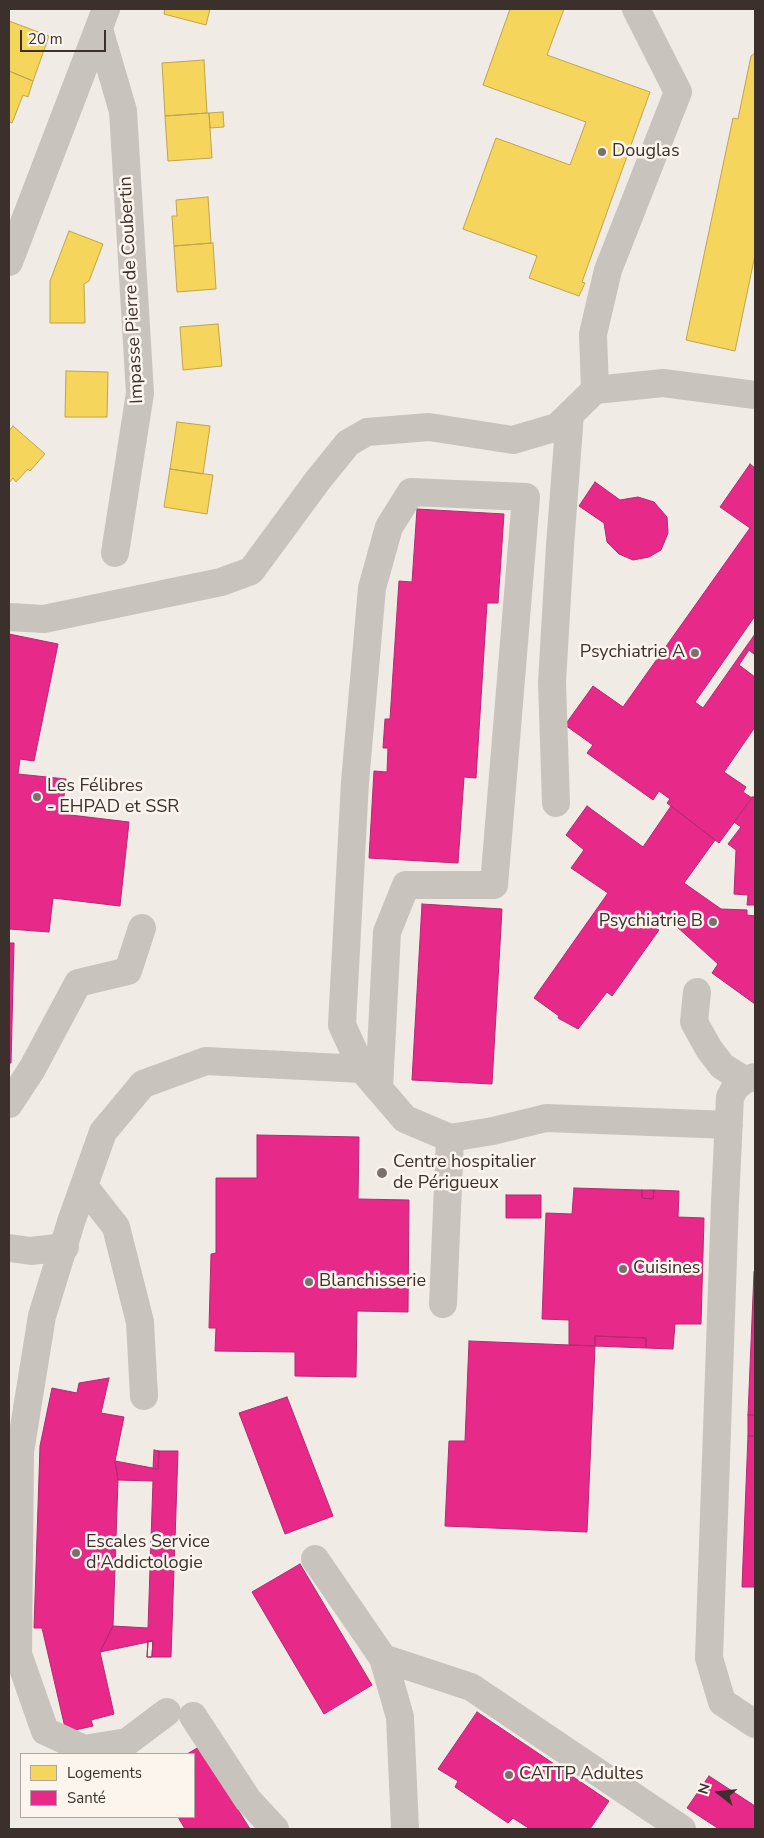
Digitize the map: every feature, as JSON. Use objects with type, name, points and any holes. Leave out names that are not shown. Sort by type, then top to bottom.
[{"type":"street","points":[[595,390],[593,334],[608,270],[678,92],[636,9]]},
{"type":"street","points":[[9,262],[103,19]]},
{"type":"street","name":"Impasse Pierre de Coubertin","points":[[103,19],[123,111],[140,393],[116,553]]},
{"type":"street","points":[[9,617],[44,619],[221,582],[251,571],[318,480],[348,443],[367,432],[429,427],[513,440],[557,428],[595,390],[664,383],[755,395]]},
{"type":"street","points":[[556,803],[552,682],[570,414]]},
{"type":"street","points":[[370,1079],[387,932],[406,885],[494,885],[526,497],[411,492],[389,527],[372,588],[355,782],[342,1025],[370,1079],[405,1119],[450,1138],[493,1131],[546,1118],[729,1125]]},
{"type":"street","points":[[9,1104],[32,1069],[78,983],[128,971],[142,928]]},
{"type":"street","points":[[697,992],[694,1022],[709,1049],[722,1066],[750,1079]]},
{"type":"street","points":[[275,1829],[248,1800],[180,1714],[126,1742],[84,1749],[46,1731],[18,1654],[20,1452],[42,1316],[71,1222],[103,1132],[144,1084],[206,1061],[370,1079]]},
{"type":"street","points":[[750,1079],[735,1088],[730,1098],[724,1212],[709,1658],[722,1702],[755,1724]]},
{"type":"street","points":[[443,1304],[450,1138]]},
{"type":"street","points":[[84,1186],[116,1227],[140,1322],[144,1396]]},
{"type":"street","points":[[9,1248],[31,1251],[65,1246]]},
{"type":"street","points":[[315,1559],[383,1658],[400,1717],[405,1829]]},
{"type":"street","points":[[383,1658],[471,1688],[682,1829]]},
{"type":"building: Logements","points":[[165,9],[210,9],[206,25],[164,14]]},
{"type":"building: Logements","name":"Douglas","points":[[510,9],[564,9],[547,55],[650,92],[582,282],[585,283],[579,296],[529,278],[537,256],[463,229],[496,138],[570,165],[586,122],[483,85]]},
{"type":"building: Logements","points":[[9,21],[49,36],[33,81],[9,71]]},
{"type":"building: Logements","points":[[755,53],[755,255],[735,351],[686,340],[733,118],[738,119],[751,56]]},
{"type":"building: Logements","points":[[204,60],[207,113],[165,116],[162,63]]},
{"type":"building: Logements","points":[[9,71],[33,81],[28,97],[23,95],[12,123],[9,122]]},
{"type":"building: Logements","points":[[223,112],[224,127],[210,128],[209,113]]},
{"type":"building: Logements","points":[[209,113],[212,158],[168,161],[165,116]]},
{"type":"building: Logements","points":[[208,197],[211,243],[174,246],[172,216],[177,216],[176,200]]},
{"type":"building: Logements","points":[[69,231],[103,244],[89,281],[84,284],[85,323],[50,323],[50,281]]},
{"type":"building: Logements","points":[[213,243],[216,289],[177,292],[174,246]]},
{"type":"building: Logements","points":[[218,324],[222,366],[183,370],[180,327]]},
{"type":"building: Logements","points":[[66,371],[108,372],[107,417],[65,417]]},
{"type":"building: Logements","points":[[177,422],[210,426],[203,474],[170,469]]},
{"type":"building: Logements","points":[[13,426],[45,454],[30,471],[28,469],[16,482],[13,478],[9,483],[9,431]]},
{"type":"building: Logements","points":[[170,469],[213,475],[207,514],[164,507]]},
{"type":"building: Santé","name":"Psychiatrie A","points":[[750,464],[755,468],[755,616],[695,702],[703,708],[755,634],[755,655],[749,650],[739,665],[755,677],[755,727],[724,772],[746,787],[743,792],[752,798],[719,843],[667,803],[670,799],[659,791],[653,800],[587,753],[593,745],[565,725],[593,686],[623,707],[750,528],[720,507]]},
{"type":"building: Santé","points":[[595,482],[620,500],[638,497],[654,502],[667,517],[668,533],[661,550],[649,557],[633,560],[619,554],[607,542],[604,523],[579,506]]},
{"type":"building: Santé","points":[[417,509],[504,514],[498,603],[487,603],[476,778],[464,777],[458,863],[369,858],[374,771],[387,772],[388,748],[383,748],[385,719],[390,719],[399,581],[412,582]]},
{"type":"building: Santé","name":"Les Félibres - EHPAD et SSR","points":[[9,634],[58,644],[34,761],[20,759],[18,774],[66,779],[62,814],[129,822],[120,906],[53,898],[49,932],[9,929]]},
{"type":"building: Santé","points":[[752,797],[755,797],[755,905],[747,905],[748,895],[734,894],[736,850],[728,844],[741,827],[734,822]]},
{"type":"building: Santé","name":"Psychiatrie B","points":[[587,806],[643,847],[671,806],[715,840],[684,883],[721,909],[747,910],[747,915],[755,916],[755,1004],[712,973],[718,964],[665,916],[655,928],[659,930],[612,996],[607,992],[578,1029],[558,1018],[559,1016],[534,998],[608,893],[571,868],[584,850],[566,835]]},
{"type":"building: Santé","points":[[422,904],[502,909],[492,1084],[412,1080]]},
{"type":"building: Santé","points":[[9,943],[14,943],[11,1063],[9,1063]]},
{"type":"building: Santé","name":"Blanchisserie","points":[[257,1135],[359,1137],[358,1199],[409,1200],[408,1312],[357,1311],[356,1377],[295,1376],[295,1352],[215,1351],[216,1328],[209,1328],[211,1254],[216,1253],[216,1178],[257,1178]]},
{"type":"building: Santé","name":"Cuisines","points":[[574,1188],[642,1190],[642,1198],[653,1199],[654,1190],[679,1191],[678,1217],[704,1218],[701,1324],[675,1324],[673,1349],[646,1348],[646,1338],[595,1336],[595,1346],[569,1345],[569,1320],[542,1319],[546,1213],[572,1214]]},
{"type":"building: Santé","points":[[642,1190],[654,1190],[653,1199],[642,1198]]},
{"type":"building: Santé","points":[[506,1195],[541,1195],[541,1218],[506,1218]]},
{"type":"building: Santé","points":[[754,1272],[755,1415],[748,1415]]},
{"type":"building: Santé","points":[[595,1336],[646,1338],[646,1348],[595,1346]]},
{"type":"building: Santé","points":[[469,1341],[595,1346],[587,1532],[445,1526],[449,1441],[465,1441]]},
{"type":"building: Santé","name":"Escales Service d'Addictologie","points":[[109,1378],[101,1413],[124,1417],[115,1461],[118,1480],[113,1626],[100,1652],[114,1714],[91,1720],[93,1726],[66,1732],[42,1628],[34,1628],[40,1446],[52,1388],[77,1393],[79,1383]]},
{"type":"building: Santé","points":[[287,1397],[333,1516],[285,1534],[239,1413]]},
{"type":"building: Santé","points":[[748,1415],[755,1415],[755,1436],[748,1436]]},
{"type":"building: Santé","points":[[748,1436],[755,1436],[755,1587],[742,1587]]},
{"type":"building: Santé","points":[[154,1450],[159,1451],[158,1469],[153,1469]]},
{"type":"building: Santé","points":[[159,1451],[178,1451],[171,1657],[152,1657],[153,1641],[100,1652],[113,1626],[148,1628],[153,1481],[118,1480],[115,1461],[158,1469]]},
{"type":"building: Santé","points":[[300,1564],[372,1685],[324,1714],[252,1592]]},
{"type":"building: Santé","points":[[148,1641],[153,1641],[152,1657],[147,1657]]},
{"type":"building: Santé","points":[[148,1641],[153,1641],[152,1657],[147,1657]]},
{"type":"building: Santé","name":"CATTP Adultes","points":[[477,1712],[609,1801],[590,1829],[530,1829],[513,1818],[508,1823],[455,1787],[458,1781],[438,1769]]},
{"type":"building: Santé","points":[[199,1747],[250,1829],[185,1829],[179,1818],[195,1818],[195,1753],[189,1753]]},
{"type":"building: Santé","points":[[709,1776],[755,1806],[755,1829],[719,1829],[687,1808]]},
{"type":"place","name":"Douglas","points":[[602,152]]},
{"type":"place","name":"Psychiatrie A","points":[[695,653]]},
{"type":"place","name":"Les Félibres - EHPAD et SSR","points":[[37,797]]},
{"type":"place","name":"Psychiatrie B","points":[[713,922]]},
{"type":"place","name":"Centre hospitalier de Périgueux","points":[[382,1173]]},
{"type":"place","name":"Cuisines","points":[[623,1269]]},
{"type":"place","name":"Blanchisserie","points":[[309,1282]]},
{"type":"place","name":"Escales Service d'Addictologie","points":[[76,1553]]},
{"type":"place","name":"CATTP Adultes","points":[[509,1775]]}]
